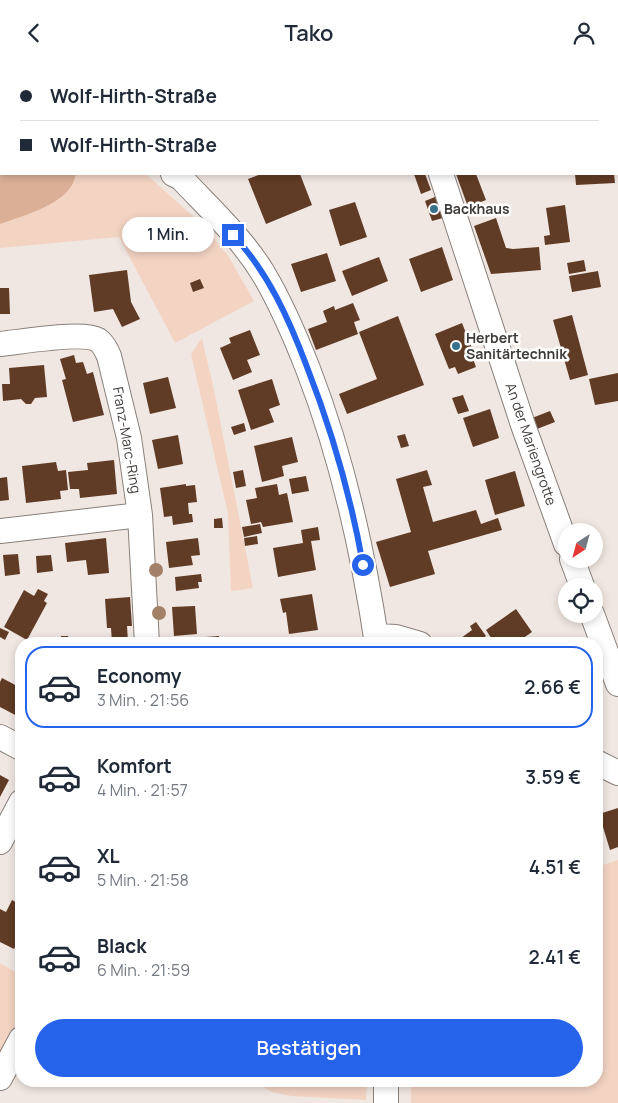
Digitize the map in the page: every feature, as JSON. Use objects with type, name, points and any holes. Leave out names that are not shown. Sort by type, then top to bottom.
[{"type":"street","points":[[178,175],[246,249],[271,287],[296,337],[319,399],[347,489],[358,535],[375,637]]},
{"type":"street","name":"An der Mariengrotte","points":[[441,175],[523,425],[559,523]]},
{"type":"street","name":"Franz-Marc-Ring","points":[[0,344],[80,336],[93,338],[104,345],[113,366],[128,432],[140,515],[148,637]]},
{"type":"street","points":[[0,531],[140,515]]},
{"type":"street","points":[[595,623],[601,637]]},
{"type":"street","points":[[603,644],[618,684]]},
{"type":"street","points":[[0,737],[15,746]]},
{"type":"street","points":[[603,766],[618,773]]},
{"type":"street","points":[[0,842],[15,813]]},
{"type":"street","points":[[0,1078],[15,1050]]},
{"type":"street","points":[[386,1087],[386,1103]]},
{"type":"shaded area","points":[[0,175],[147,175],[205,227],[229,257],[254,301],[175,343],[119,237],[0,248]]},
{"type":"shaded area","points":[[0,175],[76,175],[72,185],[59,199],[29,214],[0,224]]},
{"type":"shaded area","points":[[202,338],[253,588],[231,591],[228,514],[191,354]]},
{"type":"shaded area","points":[[618,860],[618,1103],[411,1103],[411,1087],[603,1087],[603,865]]},
{"type":"shaded area","points":[[0,963],[15,972],[15,1026],[0,1055]]},
{"type":"shaded area","points":[[263,1087],[367,1087],[366,1100],[291,1096],[272,1092]]},
{"type":"building","points":[[258,175],[300,175],[312,205],[266,224],[248,179]]},
{"type":"building","points":[[414,175],[425,175],[431,190],[421,194]]},
{"type":"building","points":[[456,175],[476,175],[486,200],[468,207]]},
{"type":"building","points":[[575,175],[614,175],[615,183],[576,185]]},
{"type":"building","name":"Backhaus","points":[[435,197],[443,218],[432,221],[425,201]]},
{"type":"building","points":[[355,202],[367,237],[340,246],[329,210]]},
{"type":"building","points":[[565,205],[570,242],[545,245],[544,236],[550,235],[546,208]]},
{"type":"building","points":[[496,218],[506,248],[539,247],[541,270],[491,274],[474,226]]},
{"type":"building","points":[[442,247],[453,280],[421,292],[409,259]]},
{"type":"building","points":[[327,253],[336,281],[301,292],[291,264]]},
{"type":"building","points":[[379,257],[388,281],[352,296],[342,271]]},
{"type":"building","points":[[584,260],[586,271],[569,274],[567,263]]},
{"type":"building","points":[[127,270],[131,302],[140,319],[122,327],[113,309],[94,312],[89,275]]},
{"type":"building","points":[[598,271],[601,287],[572,292],[569,276]]},
{"type":"building","points":[[200,279],[204,288],[193,292],[190,283]]},
{"type":"building","points":[[0,288],[9,288],[10,314],[0,314]]},
{"type":"building","points":[[353,303],[360,320],[354,322],[358,334],[316,350],[308,329],[327,322],[323,311],[334,306],[335,310]]},
{"type":"building","points":[[572,315],[588,375],[570,380],[553,320]]},
{"type":"building","points":[[398,316],[424,385],[347,414],[339,394],[377,379],[359,332]]},
{"type":"building","name":"Herbert Sanitärtechnik","points":[[462,323],[476,358],[473,359],[476,367],[458,374],[455,367],[449,369],[435,334]]},
{"type":"building","points":[[250,330],[260,355],[247,360],[252,372],[233,380],[220,348],[231,343],[229,338]]},
{"type":"building","points":[[74,355],[76,363],[83,362],[87,374],[93,372],[104,415],[73,422],[62,380],[66,379],[60,359]]},
{"type":"building","points":[[44,365],[47,397],[35,398],[31,404],[26,404],[21,399],[3,401],[2,384],[10,384],[9,368]]},
{"type":"building","points":[[618,373],[618,401],[595,405],[589,379]]},
{"type":"building","points":[[168,377],[176,408],[150,414],[143,383]]},
{"type":"building","points":[[272,379],[280,405],[269,409],[274,422],[251,430],[238,390]]},
{"type":"building","points":[[463,395],[469,411],[458,414],[452,398]]},
{"type":"building","points":[[490,409],[499,438],[473,447],[463,418]]},
{"type":"building","points":[[550,411],[555,422],[537,429],[532,418]]},
{"type":"building","points":[[244,423],[246,431],[234,435],[231,427]]},
{"type":"building","points":[[405,434],[409,446],[401,448],[397,436]]},
{"type":"building","points":[[178,435],[183,464],[158,469],[152,440]]},
{"type":"building","points":[[292,437],[298,462],[282,466],[284,476],[262,482],[254,446]]},
{"type":"building","points":[[114,460],[117,494],[80,498],[79,489],[70,489],[68,472],[88,470],[87,463]]},
{"type":"building","points":[[56,462],[58,471],[66,470],[68,490],[60,491],[61,499],[26,503],[22,466]]},
{"type":"building","points":[[243,470],[246,486],[236,488],[233,472]]},
{"type":"building","points":[[427,470],[432,485],[423,487],[433,522],[476,510],[481,524],[498,518],[502,530],[428,551],[435,574],[390,587],[376,542],[411,532],[396,479]]},
{"type":"building","points":[[515,471],[525,506],[495,515],[485,480]]},
{"type":"building","points":[[306,476],[309,491],[292,494],[289,479]]},
{"type":"building","points":[[7,477],[9,500],[0,501],[0,478]]},
{"type":"building","points":[[186,484],[186,486],[195,485],[197,502],[188,503],[189,514],[192,514],[193,522],[173,525],[172,516],[164,517],[160,488]]},
{"type":"building","points":[[277,484],[279,495],[287,493],[293,522],[263,527],[261,522],[251,524],[246,500],[257,498],[255,488]]},
{"type":"building","points":[[222,518],[223,528],[214,528],[214,519]]},
{"type":"building","points":[[260,524],[262,533],[244,537],[242,527]]},
{"type":"building","points":[[318,527],[320,540],[311,541],[316,570],[278,577],[273,548],[303,543],[301,530]]},
{"type":"building","points":[[257,536],[258,544],[245,546],[244,538]]},
{"type":"building","points":[[106,538],[109,573],[88,575],[86,560],[67,562],[65,543]]},
{"type":"building","points":[[198,538],[200,555],[191,556],[193,565],[169,568],[166,542]]},
{"type":"building","points":[[18,554],[20,574],[5,576],[3,555]]},
{"type":"building","points":[[51,555],[53,571],[37,573],[36,556]]},
{"type":"building","points":[[201,574],[202,582],[198,582],[199,588],[176,591],[175,577]]},
{"type":"building","points":[[38,589],[48,594],[44,601],[47,603],[29,637],[22,637],[4,627],[24,590],[34,596]]},
{"type":"building","points":[[312,594],[318,630],[289,634],[286,612],[283,613],[280,599]]},
{"type":"building","points":[[130,597],[132,626],[127,626],[128,637],[112,637],[111,628],[107,628],[105,599]]},
{"type":"building","points":[[195,606],[197,634],[174,636],[172,607]]},
{"type":"building","points":[[516,609],[532,632],[525,637],[490,637],[486,630]]},
{"type":"building","points":[[476,622],[486,636],[462,637],[472,630],[470,626]]},
{"type":"building","points":[[0,628],[9,632],[5,640],[0,637]]},
{"type":"building","points":[[2,678],[15,685],[15,715],[0,707],[0,682]]},
{"type":"building","points":[[0,775],[9,780],[0,797]]},
{"type":"building","points":[[618,808],[618,847],[610,850],[603,827],[603,813]]},
{"type":"building","points":[[12,900],[15,902],[14,949],[0,942],[0,909],[6,912]]},
{"type":"place","name":"Backhaus","points":[[434,209]]},
{"type":"place","name":"Herbert Sanitärtechnik","points":[[456,346]]},
{"type":"route","points":[[233,235],[262,271],[296,337],[338,457],[358,535],[363,565]]}]
